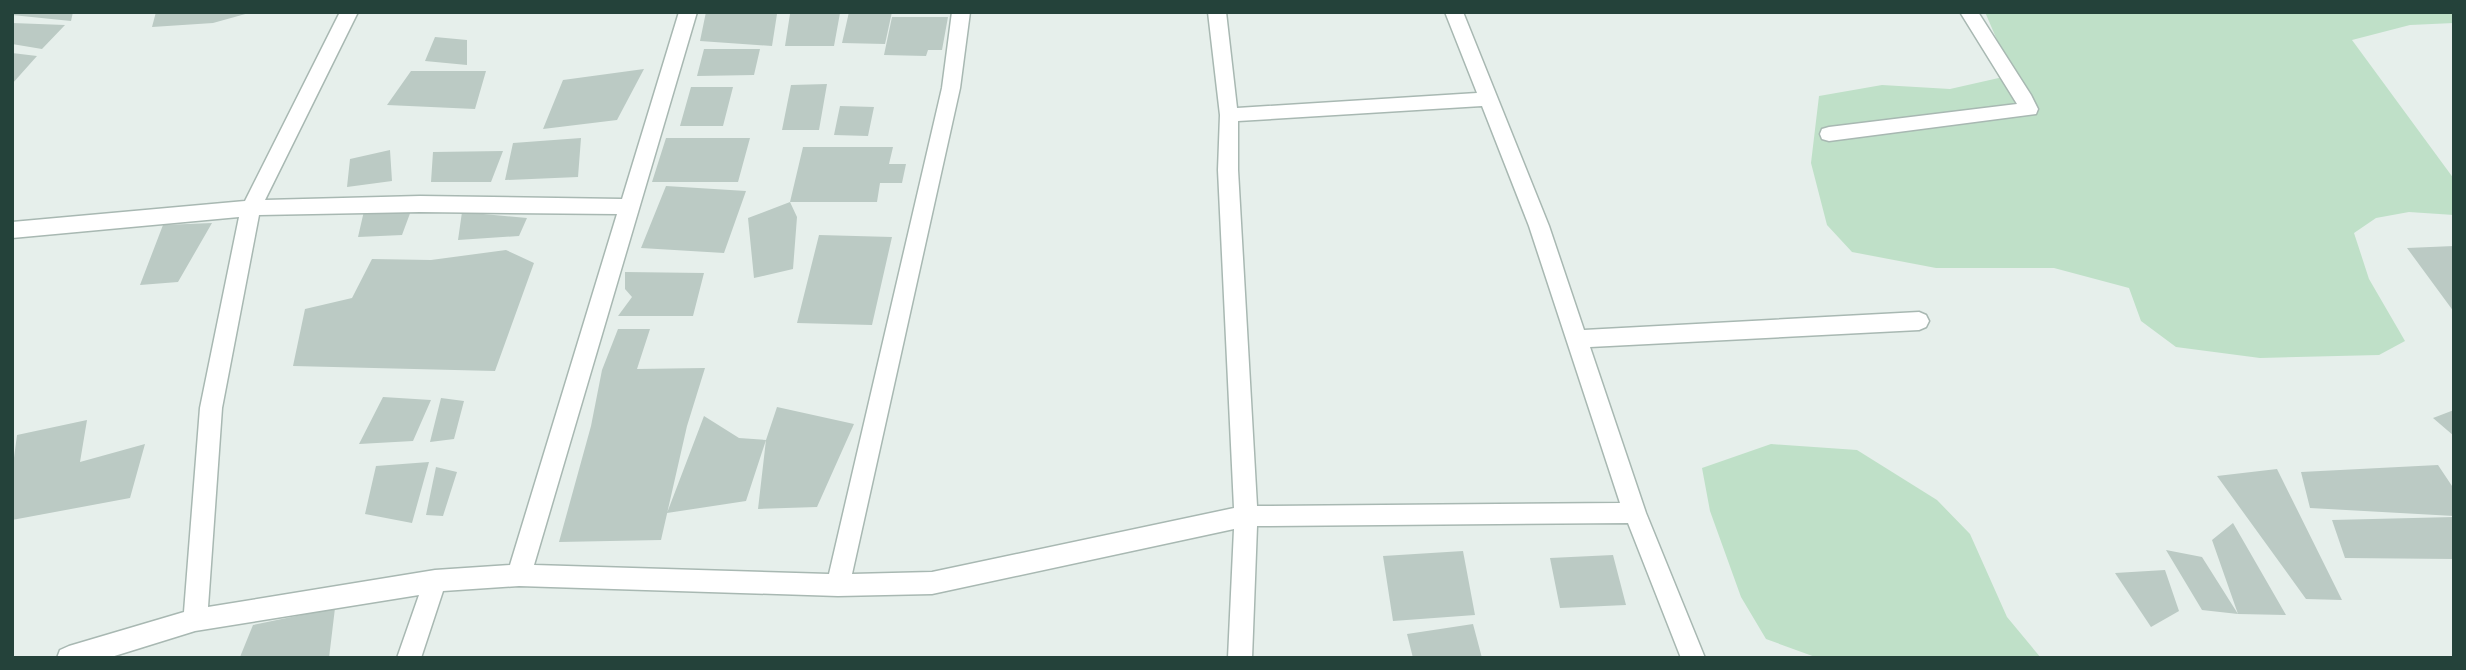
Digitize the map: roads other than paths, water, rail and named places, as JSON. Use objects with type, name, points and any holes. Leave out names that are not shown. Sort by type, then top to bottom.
[{"type":"street","points":[[195,620],[211,408],[251,208],[349,12]]},
{"type":"street","points":[[519,576],[628,207],[671,78],[688,12]]},
{"type":"street","points":[[838,584],[951,88],[961,12]]},
{"type":"street","points":[[1217,12],[1229,116],[1228,170],[1246,516],[1240,658]]},
{"type":"street","points":[[1454,12],[1539,226],[1635,513],[1693,658]]},
{"type":"street","points":[[1829,134],[2029,109],[1969,12]]},
{"type":"street","points":[[1229,116],[1489,99]]},
{"type":"street","points":[[12,230],[251,208],[420,204],[628,207]]},
{"type":"street","points":[[1576,339],[1919,321]]},
{"type":"street","points":[[69,658],[195,620],[435,581],[519,576],[838,584],[932,583],[1246,516],[1635,513]]},
{"type":"street","points":[[409,658],[435,581]]}]
